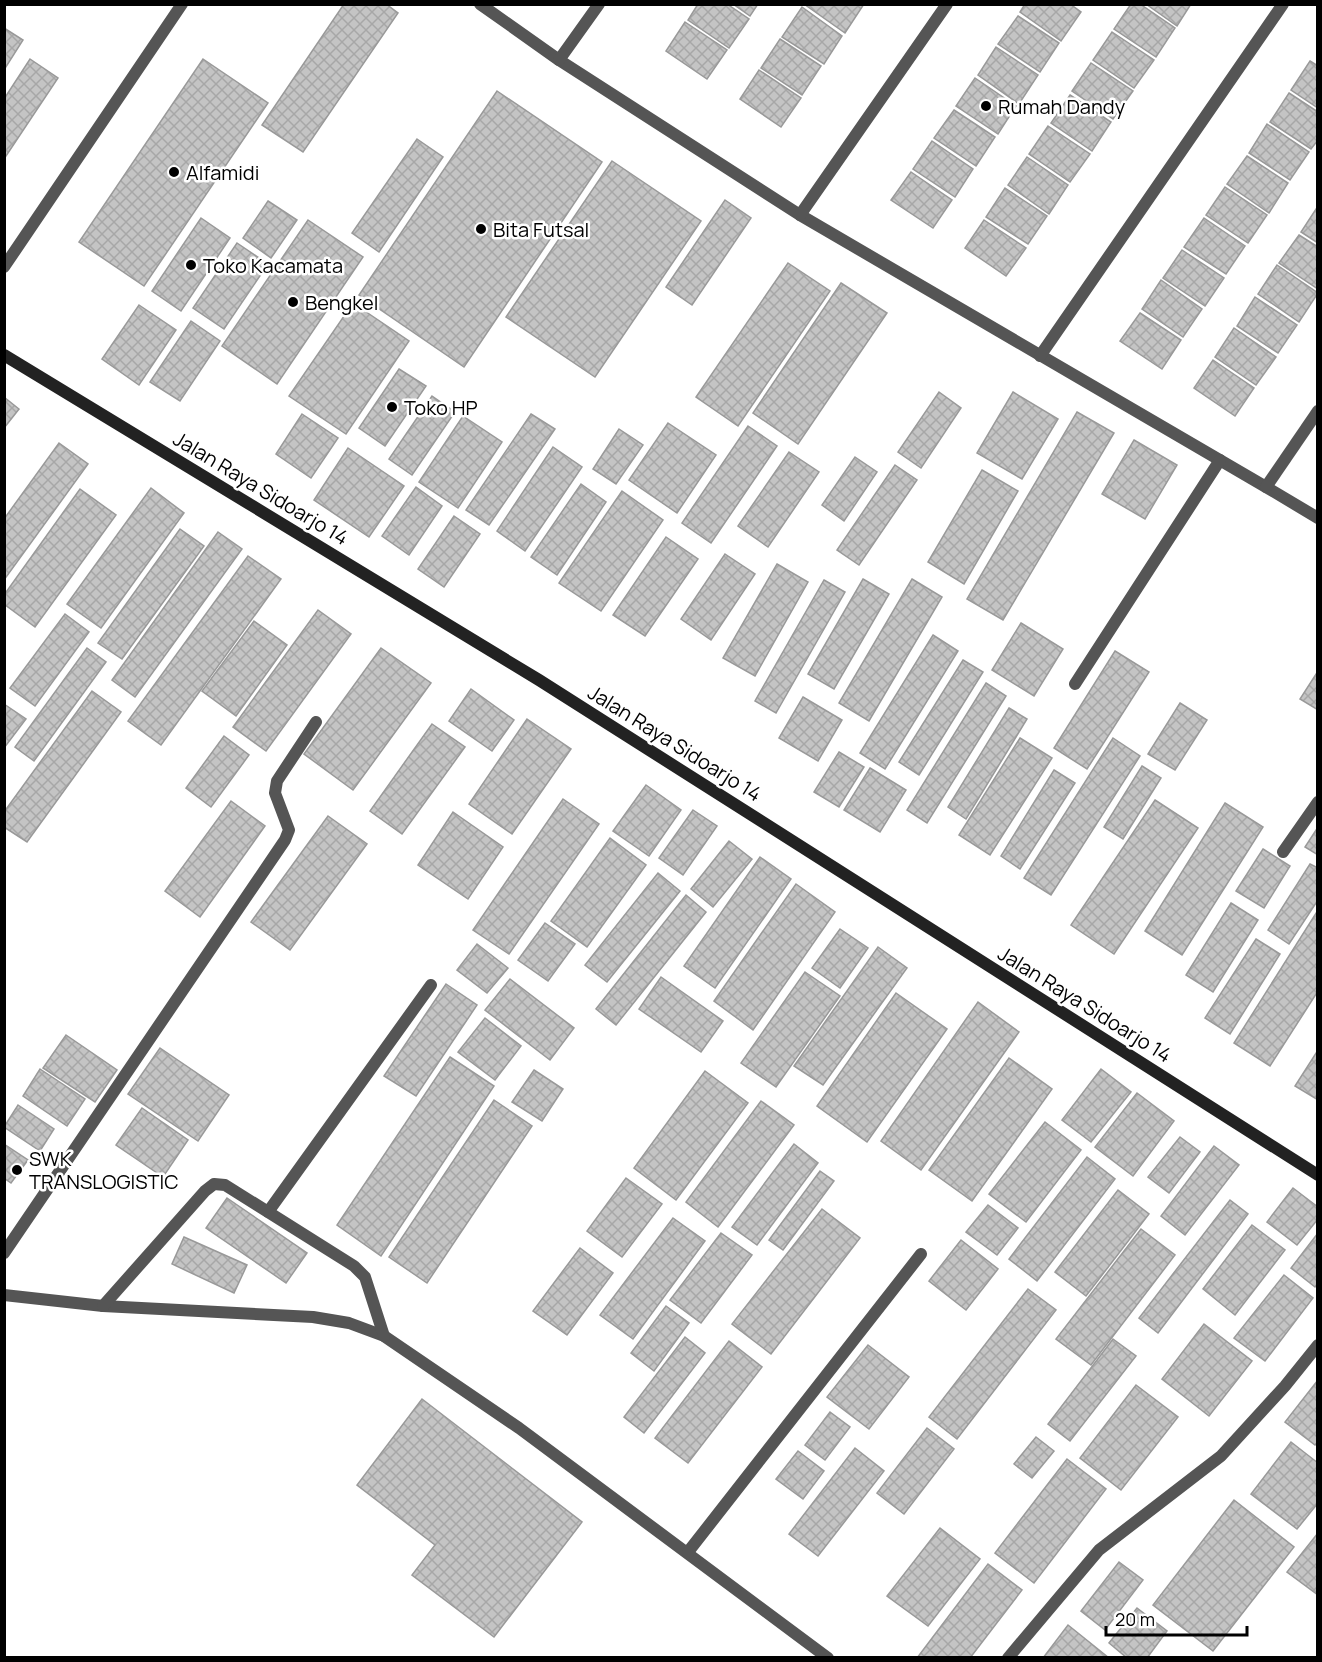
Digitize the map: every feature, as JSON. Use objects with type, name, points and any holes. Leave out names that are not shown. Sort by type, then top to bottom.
[{"type":"main road","name":"Jalan Raya Sidoarjo 14","points":[[4,355],[539,680],[1317,1175]]},
{"type":"street","points":[[4,267],[182,4]]},
{"type":"street","points":[[480,4],[559,60],[800,215],[1266,486],[1317,519]]},
{"type":"street","points":[[559,60],[599,4]]},
{"type":"street","points":[[800,215],[946,4]]},
{"type":"street","points":[[1040,356],[1283,4]]},
{"type":"street","points":[[1266,486],[1317,411]]},
{"type":"street","points":[[1075,684],[1220,460]]},
{"type":"street","points":[[4,1253],[285,840],[289,830],[275,788],[316,722]]},
{"type":"street","points":[[1283,852],[1317,802]]},
{"type":"street","points":[[268,1212],[431,985]]},
{"type":"street","points":[[103,1306],[205,1191],[214,1184],[225,1185],[354,1266],[365,1277],[384,1336]]},
{"type":"street","points":[[688,1552],[921,1254]]},
{"type":"street","points":[[4,1295],[103,1306],[313,1317],[349,1323],[384,1336],[519,1428],[828,1658]]},
{"type":"street","points":[[1008,1658],[1099,1550],[1221,1456],[1285,1386],[1317,1346]]},
{"type":"building","points":[[344,4],[386,4],[398,13],[303,152],[262,125]]},
{"type":"building","points":[[698,4],[727,4],[749,19],[729,48],[688,20]]},
{"type":"building","points":[[733,4],[758,4],[750,16]]},
{"type":"building","points":[[804,4],[864,4],[845,33]]},
{"type":"building","points":[[1025,4],[1070,4],[1081,12],[1061,41],[1020,12]]},
{"type":"building","points":[[1131,4],[1140,4],[1175,28],[1156,57],[1114,29]]},
{"type":"building","points":[[1146,4],[1191,4],[1177,26]]},
{"type":"building","points":[[802,7],[842,36],[824,64],[782,37]]},
{"type":"building","points":[[1018,16],[1059,43],[1040,72],[998,44]]},
{"type":"building","points":[[685,22],[727,50],[707,79],[666,51]]},
{"type":"building","points":[[4,28],[23,40],[4,70]]},
{"type":"building","points":[[1112,32],[1154,60],[1134,88],[1093,60]]},
{"type":"building","points":[[780,39],[821,66],[802,95],[761,68]]},
{"type":"building","points":[[996,47],[1038,75],[1019,104],[978,75]]},
{"type":"building","points":[[30,59],[58,78],[4,159],[4,99]]},
{"type":"building","name":"Alfamidi","points":[[203,59],[268,103],[144,286],[79,242]]},
{"type":"building","points":[[1310,61],[1318,66],[1318,108],[1291,90]]},
{"type":"building","points":[[1091,63],[1133,91],[1113,119],[1072,91]]},
{"type":"building","points":[[759,70],[801,98],[781,127],[740,99]]},
{"type":"building","name":"Rumah Dandy","points":[[975,78],[1016,106],[998,134],[956,106]]},
{"type":"building","name":"Bita Futsal","points":[[497,91],[602,162],[464,367],[359,295]]},
{"type":"building","points":[[1289,93],[1318,112],[1318,140],[1311,149],[1270,122]]},
{"type":"building","points":[[1070,95],[1111,122],[1092,151],[1051,123]]},
{"type":"building","points":[[954,110],[995,137],[976,166],[934,138]]},
{"type":"building","points":[[1267,124],[1309,152],[1290,180],[1249,153]]},
{"type":"building","points":[[1048,126],[1090,154],[1070,182],[1029,154]]},
{"type":"building","points":[[417,139],[443,157],[379,252],[352,233]]},
{"type":"building","points":[[932,141],[973,169],[955,197],[913,169]]},
{"type":"building","points":[[1247,156],[1288,183],[1269,213],[1227,184]]},
{"type":"building","points":[[1027,157],[1068,185],[1049,214],[1008,185]]},
{"type":"building","points":[[612,161],[701,221],[595,377],[506,317]]},
{"type":"building","points":[[911,172],[952,200],[933,228],[891,200]]},
{"type":"building","points":[[1225,187],[1267,215],[1248,243],[1206,215]]},
{"type":"building","points":[[1005,188],[1047,216],[1028,244],[986,217]]},
{"type":"building","points":[[725,200],[751,218],[692,305],[666,287]]},
{"type":"building","points":[[268,201],[297,220],[271,258],[243,238]]},
{"type":"building","points":[[1318,206],[1318,243],[1301,232]]},
{"type":"building","name":"Toko Kacamata","points":[[201,218],[230,238],[181,311],[152,291]]},
{"type":"building","points":[[1204,218],[1245,246],[1226,274],[1184,247]]},
{"type":"building","name":"Bengkel","points":[[308,220],[363,257],[277,384],[222,346]]},
{"type":"building","points":[[984,220],[1026,248],[1006,276],[965,248]]},
{"type":"building","points":[[1299,235],[1318,247],[1318,289],[1279,263]]},
{"type":"building","points":[[237,243],[268,264],[224,329],[193,308]]},
{"type":"building","points":[[1182,250],[1224,278],[1205,306],[1163,278]]},
{"type":"building","points":[[788,263],[830,291],[738,426],[696,397]]},
{"type":"building","points":[[1277,265],[1318,293],[1299,322],[1258,294]]},
{"type":"building","points":[[1161,280],[1202,309],[1183,337],[1142,309]]},
{"type":"building","points":[[841,283],[887,313],[798,444],[753,413]]},
{"type":"building","points":[[1255,297],[1297,325],[1278,353],[1237,326]]},
{"type":"building","points":[[353,303],[409,341],[346,434],[289,396]]},
{"type":"building","points":[[139,305],[176,330],[139,385],[102,359]]},
{"type":"building","points":[[1140,313],[1181,340],[1162,369],[1120,341]]},
{"type":"building","points":[[191,321],[220,341],[180,401],[150,382]]},
{"type":"building","points":[[1234,328],[1276,357],[1256,385],[1215,357]]},
{"type":"building","points":[[1213,360],[1254,388],[1235,416],[1194,388]]},
{"type":"building","name":"Toko HP","points":[[399,369],[426,386],[385,446],[359,428]]},
{"type":"building","points":[[939,392],[961,408],[921,468],[898,452]]},
{"type":"building","points":[[1013,392],[1058,419],[1022,479],[977,453]]},
{"type":"building","points":[[432,396],[455,412],[412,475],[389,459]]},
{"type":"building","points":[[4,397],[19,409],[4,428]]},
{"type":"building","points":[[1077,412],[1114,433],[1003,620],[967,599]]},
{"type":"building","points":[[302,414],[338,438],[311,478],[276,454]]},
{"type":"building","points":[[531,414],[555,429],[489,525],[466,510]]},
{"type":"building","points":[[463,416],[502,442],[458,508],[419,482]]},
{"type":"building","points":[[668,423],[716,455],[677,513],[629,480]]},
{"type":"building","points":[[748,426],[777,446],[711,543],[682,523]]},
{"type":"building","points":[[619,429],[643,445],[616,484],[593,469]]},
{"type":"building","points":[[1134,440],[1177,465],[1145,519],[1102,494]]},
{"type":"building","points":[[59,443],[88,464],[4,580],[4,519]]},
{"type":"building","points":[[553,447],[582,467],[525,551],[497,531]]},
{"type":"building","points":[[348,448],[404,486],[369,537],[314,500]]},
{"type":"building","points":[[789,452],[819,472],[768,547],[738,526]]},
{"type":"building","points":[[855,457],[877,472],[844,521],[822,505]]},
{"type":"building","points":[[895,465],[917,480],[859,565],[837,550]]},
{"type":"building","points":[[982,470],[1018,491],[964,584],[928,562]]},
{"type":"building","points":[[581,484],[606,502],[557,575],[531,557]]},
{"type":"building","points":[[416,487],[442,506],[409,555],[382,536]]},
{"type":"building","points":[[151,488],[184,513],[101,628],[67,604]]},
{"type":"building","points":[[80,489],[116,515],[35,627],[4,604],[4,595]]},
{"type":"building","points":[[622,491],[663,520],[601,611],[559,583]]},
{"type":"building","points":[[454,516],[480,534],[444,587],[418,569]]},
{"type":"building","points":[[180,529],[204,546],[122,659],[98,643]]},
{"type":"building","points":[[218,532],[242,549],[135,697],[112,680]]},
{"type":"building","points":[[666,537],[698,559],[645,636],[613,615]]},
{"type":"building","points":[[725,554],[755,574],[711,640],[681,619]]},
{"type":"building","points":[[248,556],[281,579],[161,745],[128,721]]},
{"type":"building","points":[[777,564],[808,582],[755,676],[723,658]]},
{"type":"building","points":[[863,579],[889,594],[834,689],[808,674]]},
{"type":"building","points":[[912,579],[942,597],[869,721],[839,703]]},
{"type":"building","points":[[824,580],[845,592],[776,713],[755,701]]},
{"type":"building","points":[[318,610],[351,634],[266,751],[233,727]]},
{"type":"building","points":[[65,614],[89,632],[35,706],[10,688]]},
{"type":"building","points":[[254,621],[287,645],[236,716],[202,691]]},
{"type":"building","points":[[1021,623],[1063,649],[1034,696],[992,670]]},
{"type":"building","points":[[933,635],[958,651],[885,769],[860,753]]},
{"type":"building","points":[[87,648],[106,662],[34,761],[15,747]]},
{"type":"building","points":[[381,648],[431,683],[353,790],[304,754]]},
{"type":"building","points":[[1115,651],[1149,672],[1087,769],[1054,748]]},
{"type":"building","points":[[963,660],[983,672],[919,775],[899,762]]},
{"type":"building","points":[[1318,671],[1318,710],[1300,699]]},
{"type":"building","points":[[986,683],[1006,696],[927,823],[907,810]]},
{"type":"building","points":[[471,689],[514,720],[492,751],[449,721]]},
{"type":"building","points":[[92,691],[121,712],[27,842],[4,827],[4,812]]},
{"type":"building","points":[[803,697],[842,720],[818,761],[779,738]]},
{"type":"building","points":[[1180,703],[1207,720],[1175,770],[1148,754]]},
{"type":"building","points":[[4,704],[26,719],[4,748]]},
{"type":"building","points":[[1009,708],[1027,719],[966,819],[948,807]]},
{"type":"building","points":[[527,719],[571,749],[512,834],[469,804]]},
{"type":"building","points":[[432,724],[465,747],[402,834],[370,811]]},
{"type":"building","points":[[224,736],[249,755],[211,807],[186,788]]},
{"type":"building","points":[[1020,738],[1052,758],[990,855],[959,835]]},
{"type":"building","points":[[1113,738],[1140,756],[1051,895],[1024,878]]},
{"type":"building","points":[[839,752],[864,767],[839,807],[814,792]]},
{"type":"building","points":[[1142,766],[1161,778],[1123,839],[1104,827]]},
{"type":"building","points":[[870,768],[906,790],[880,832],[844,810]]},
{"type":"building","points":[[1054,770],[1075,783],[1020,869],[1001,856]]},
{"type":"building","points":[[646,785],[681,810],[649,856],[613,831]]},
{"type":"building","points":[[563,799],[599,824],[509,954],[473,930]]},
{"type":"building","points":[[1155,800],[1198,828],[1114,954],[1071,925]]},
{"type":"building","points":[[231,801],[265,826],[200,917],[165,891]]},
{"type":"building","points":[[1225,803],[1263,827],[1182,955],[1145,931]]},
{"type":"building","points":[[693,810],[717,826],[683,875],[659,858]]},
{"type":"building","points":[[453,812],[503,847],[468,899],[418,865]]},
{"type":"building","points":[[328,816],[367,844],[290,950],[251,922]]},
{"type":"building","points":[[1318,827],[1318,855],[1305,847]]},
{"type":"building","points":[[610,838],[646,865],[587,947],[551,921]]},
{"type":"building","points":[[729,841],[752,859],[713,907],[691,889]]},
{"type":"building","points":[[1263,849],[1290,866],[1264,908],[1236,891]]},
{"type":"building","points":[[760,857],[791,879],[715,988],[684,966]]},
{"type":"building","points":[[1310,864],[1318,868],[1318,900],[1289,944],[1268,930]]},
{"type":"building","points":[[658,873],[680,891],[607,982],[585,965]]},
{"type":"building","points":[[796,884],[835,912],[753,1030],[714,1001]]},
{"type":"building","points":[[686,895],[706,912],[616,1025],[596,1009]]},
{"type":"building","points":[[1231,903],[1258,920],[1213,992],[1186,975]]},
{"type":"building","points":[[1318,910],[1318,991],[1270,1066],[1234,1043]]},
{"type":"building","points":[[545,923],[575,944],[548,981],[518,960]]},
{"type":"building","points":[[840,929],[868,948],[840,988],[812,968]]},
{"type":"building","points":[[1256,939],[1280,954],[1230,1034],[1205,1018]]},
{"type":"building","points":[[477,944],[508,968],[487,993],[457,970]]},
{"type":"building","points":[[878,947],[907,968],[823,1085],[794,1066]]},
{"type":"building","points":[[805,972],[840,996],[776,1087],[741,1063]]},
{"type":"building","points":[[661,977],[723,1021],[701,1052],[639,1009]]},
{"type":"building","points":[[510,979],[574,1028],[550,1060],[485,1010]]},
{"type":"building","points":[[446,984],[477,1005],[416,1096],[384,1076]]},
{"type":"building","points":[[896,993],[947,1029],[867,1142],[817,1106]]},
{"type":"building","points":[[978,1002],[1019,1032],[921,1170],[881,1141]]},
{"type":"building","points":[[485,1018],[521,1046],[495,1080],[458,1052]]},
{"type":"building","points":[[66,1035],[117,1070],[95,1102],[43,1068]]},
{"type":"building","points":[[160,1048],[229,1095],[198,1141],[128,1094]]},
{"type":"building","points":[[1318,1050],[1318,1100],[1295,1086]]},
{"type":"building","points":[[450,1057],[494,1086],[381,1256],[337,1225]]},
{"type":"building","points":[[1009,1058],[1052,1089],[972,1201],[929,1170]]},
{"type":"building","points":[[40,1069],[85,1099],[67,1126],[23,1096]]},
{"type":"building","points":[[1101,1069],[1131,1092],[1091,1142],[1062,1120]]},
{"type":"building","points":[[534,1070],[563,1089],[542,1121],[512,1102]]},
{"type":"building","points":[[705,1071],[748,1103],[676,1200],[634,1168]]},
{"type":"building","points":[[1137,1093],[1174,1121],[1133,1176],[1095,1147]]},
{"type":"building","points":[[494,1100],[532,1126],[427,1283],[389,1257]]},
{"type":"building","points":[[761,1101],[794,1125],[718,1227],[686,1202]]},
{"type":"building","points":[[18,1105],[54,1129],[40,1151],[4,1127]]},
{"type":"building","points":[[142,1108],[188,1140],[163,1177],[116,1145]]},
{"type":"building","points":[[1045,1122],[1081,1150],[1026,1222],[989,1194]]},
{"type":"building","points":[[1180,1137],[1200,1152],[1169,1193],[1148,1177]]},
{"type":"building","points":[[4,1144],[28,1160],[11,1183],[4,1178]]},
{"type":"building","points":[[794,1144],[818,1163],[757,1245],[732,1227]]},
{"type":"building","points":[[1214,1146],[1239,1165],[1185,1235],[1161,1216]]},
{"type":"building","points":[[1087,1157],[1115,1179],[1037,1281],[1009,1259]]},
{"type":"building","points":[[820,1171],[834,1181],[783,1250],[769,1240]]},
{"type":"building","points":[[626,1178],[662,1204],[622,1257],[587,1231]]},
{"type":"building","points":[[1293,1188],[1318,1207],[1318,1219],[1297,1245],[1267,1222]]},
{"type":"building","points":[[1118,1190],[1149,1214],[1086,1296],[1055,1272]]},
{"type":"building","points":[[227,1198],[307,1253],[286,1283],[206,1228]]},
{"type":"building","points":[[1230,1200],[1248,1214],[1158,1333],[1139,1318]]},
{"type":"building","points":[[988,1205],[1018,1228],[997,1255],[966,1232]]},
{"type":"building","points":[[822,1209],[860,1238],[771,1354],[732,1324]]},
{"type":"building","points":[[673,1218],[705,1241],[633,1339],[600,1315]]},
{"type":"building","points":[[1252,1225],[1285,1250],[1235,1315],[1203,1289]]},
{"type":"building","points":[[1141,1229],[1175,1255],[1091,1365],[1056,1339]]},
{"type":"building","points":[[721,1233],[752,1255],[701,1323],[670,1300]]},
{"type":"building","points":[[1318,1233],[1318,1283],[1315,1287],[1291,1268]]},
{"type":"building","points":[[184,1237],[247,1265],[234,1293],[172,1264]]},
{"type":"building","points":[[961,1240],[998,1269],[966,1310],[929,1281]]},
{"type":"building","points":[[580,1248],[613,1273],[567,1335],[533,1311]]},
{"type":"building","points":[[1284,1275],[1313,1298],[1265,1361],[1234,1338]]},
{"type":"building","points":[[1028,1289],[1056,1310],[957,1439],[929,1417]]},
{"type":"building","points":[[666,1306],[689,1323],[654,1371],[631,1353]]},
{"type":"building","points":[[1204,1324],[1252,1361],[1209,1416],[1162,1379]]},
{"type":"building","points":[[685,1337],[705,1353],[644,1433],[624,1417]]},
{"type":"building","points":[[1113,1339],[1136,1356],[1070,1441],[1048,1424]]},
{"type":"building","points":[[729,1341],[762,1367],[688,1463],[655,1438]]},
{"type":"building","points":[[868,1345],[909,1377],[869,1429],[827,1397]]},
{"type":"building","points":[[1318,1380],[1318,1442],[1315,1445],[1285,1422]]},
{"type":"building","points":[[1136,1385],[1178,1417],[1121,1490],[1080,1458]]},
{"type":"building","points":[[422,1399],[582,1522],[494,1637],[412,1575],[435,1545],[357,1485]]},
{"type":"building","points":[[830,1412],[850,1427],[825,1460],[805,1445]]},
{"type":"building","points":[[927,1428],[954,1449],[904,1514],[877,1493]]},
{"type":"building","points":[[1036,1437],[1054,1451],[1032,1478],[1014,1464]]},
{"type":"building","points":[[1291,1442],[1318,1463],[1318,1503],[1297,1529],[1251,1494]]},
{"type":"building","points":[[855,1448],[884,1471],[818,1556],[789,1534]]},
{"type":"building","points":[[798,1451],[824,1471],[803,1499],[776,1479]]},
{"type":"building","points":[[1067,1459],[1106,1489],[1034,1583],[995,1553]]},
{"type":"building","points":[[1234,1500],[1294,1547],[1213,1651],[1153,1605]]},
{"type":"building","points":[[940,1528],[980,1559],[928,1626],[887,1596]]},
{"type":"building","points":[[1318,1533],[1318,1595],[1287,1572]]},
{"type":"building","points":[[1119,1562],[1143,1580],[1105,1630],[1081,1611]]},
{"type":"building","points":[[988,1564],[1022,1590],[970,1658],[917,1658]]},
{"type":"building","points":[[1137,1608],[1167,1631],[1147,1658],[1127,1658],[1109,1643]]},
{"type":"building","points":[[1068,1625],[1109,1658],[1043,1658]]},
{"type":"place","name":"Rumah Dandy","points":[[986,106]]},
{"type":"place","name":"Alfamidi","points":[[174,172]]},
{"type":"place","name":"Bita Futsal","points":[[481,229]]},
{"type":"place","name":"Toko Kacamata","points":[[191,265]]},
{"type":"place","name":"Bengkel","points":[[293,302]]},
{"type":"place","name":"Toko HP","points":[[392,407]]},
{"type":"place","name":"SWK TRANSLOGISTIC","points":[[17,1170]]}]
